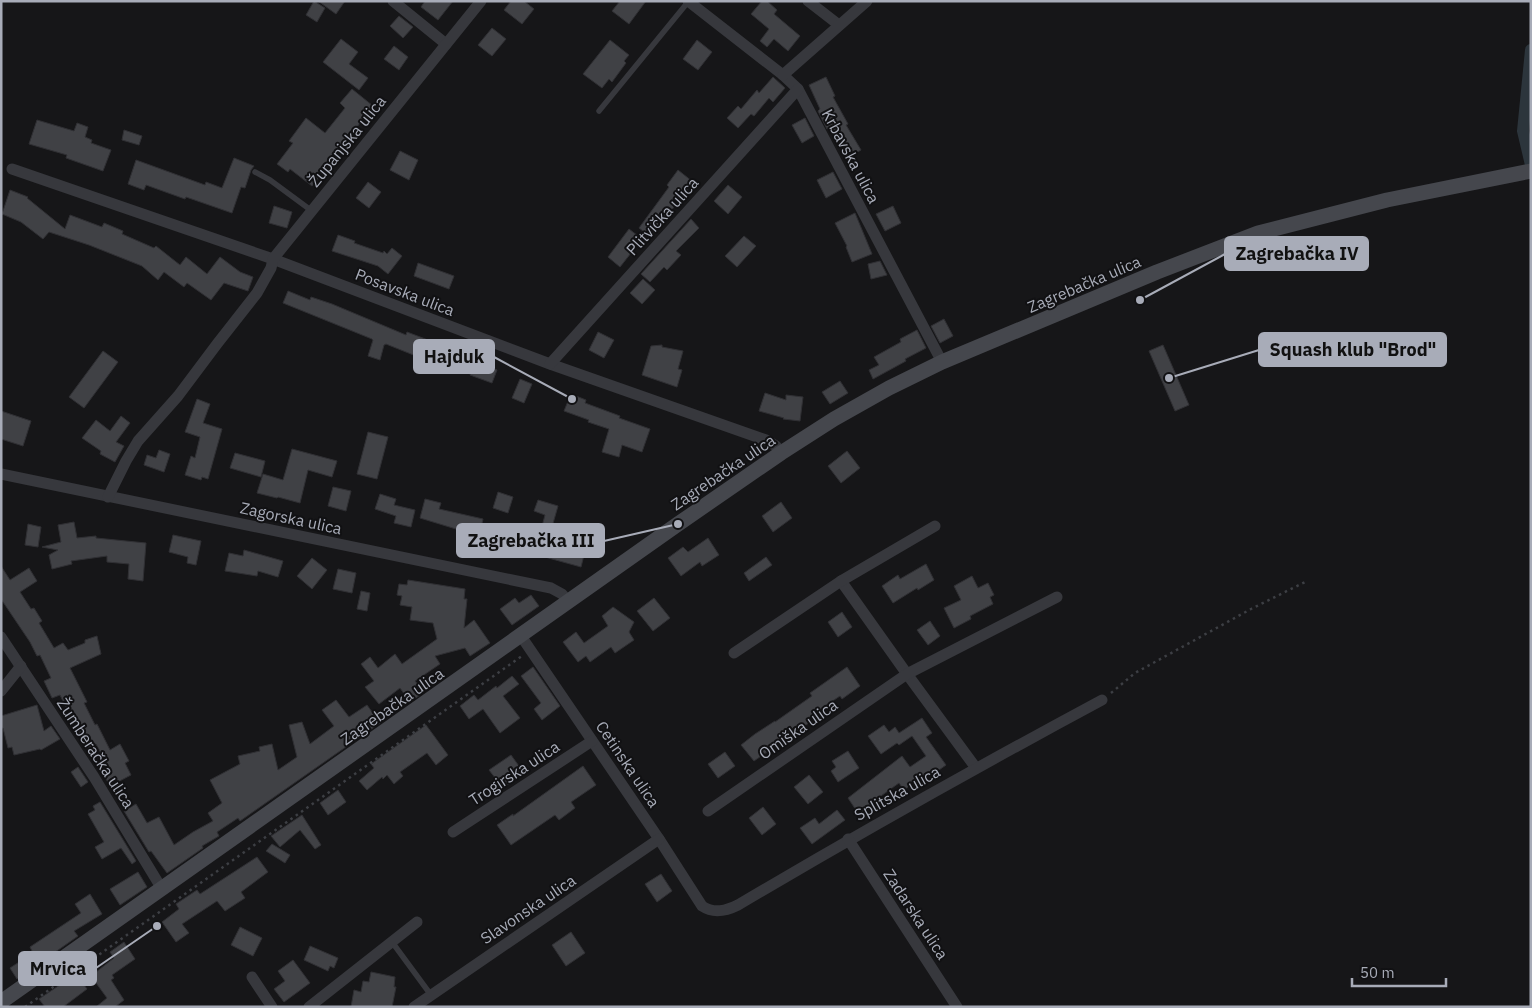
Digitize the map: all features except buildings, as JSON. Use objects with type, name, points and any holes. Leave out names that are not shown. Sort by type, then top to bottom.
[{"type":"main road","name":"Zagrebačka ulica","points":[[1,1002],[670,529],[781,453],[834,419],[889,388],[942,362],[1157,272],[1258,233],[1387,200],[1523,172]]},
{"type":"street","points":[[393,1],[446,44]]},
{"type":"street","name":"Županjska ulica","points":[[108,497],[138,442],[178,396],[257,293],[271,268],[273,259],[481,1]]},
{"type":"street","name":"Krbavska ulica","points":[[688,1],[783,75],[798,90],[942,362]]},
{"type":"street","points":[[808,1],[839,25]]},
{"type":"street","points":[[783,75],[867,1]]},
{"type":"street","name":"Plitvička ulica","points":[[550,364],[798,90]]},
{"type":"street","name":"Posavska ulica","points":[[12,169],[273,259],[550,364],[766,440],[776,446],[781,453]]},
{"type":"street","name":"Zagorska ulica","points":[[1,474],[551,588],[562,594],[569,602]]},
{"type":"street","points":[[734,654],[841,581],[935,526]]},
{"type":"street","points":[[841,581],[906,674],[976,768]]},
{"type":"street","name":"Omiška ulica","points":[[708,811],[906,674],[1057,597]]},
{"type":"street","name":"Cetinska ulica","points":[[521,636],[659,839],[702,906],[708,910]]},
{"type":"street","name":"Žumberačka ulica","points":[[1,637],[94,777],[162,889]]},
{"type":"street","points":[[1,691],[21,666]]},
{"type":"street","name":"Splitska ulica","points":[[708,910],[726,910],[738,905],[848,839],[1102,700]]},
{"type":"street","name":"Trogirska ulica","points":[[453,832],[592,741]]},
{"type":"street","name":"Slavonska ulica","points":[[414,1007],[659,839]]},
{"type":"street","name":"Zadarska ulica","points":[[848,839],[957,1007]]},
{"type":"street","points":[[309,1007],[417,922]]},
{"type":"street","points":[[252,977],[272,1007]]},
{"type":"lane","points":[[600,111],[688,1]]},
{"type":"lane","points":[[255,172],[270,180],[312,211]]},
{"type":"lane","points":[[392,942],[430,996]]},
{"type":"path","points":[[1102,700],[1135,673],[1251,609],[1305,582]]},
{"type":"path","points":[[25,1007],[530,650]]},
{"type":"waterway","points":[[1531,50],[1523,131],[1531,165]]},
{"type":"place","name":"Zagrebačka IV","points":[[1140,300]]},
{"type":"place","name":"Squash klub \"Brod\"","points":[[1169,378]]},
{"type":"place","name":"Hajduk","points":[[572,399]]},
{"type":"place","name":"Zagrebačka III","points":[[678,524]]},
{"type":"place","name":"Mrvica","points":[[157,926]]}]
